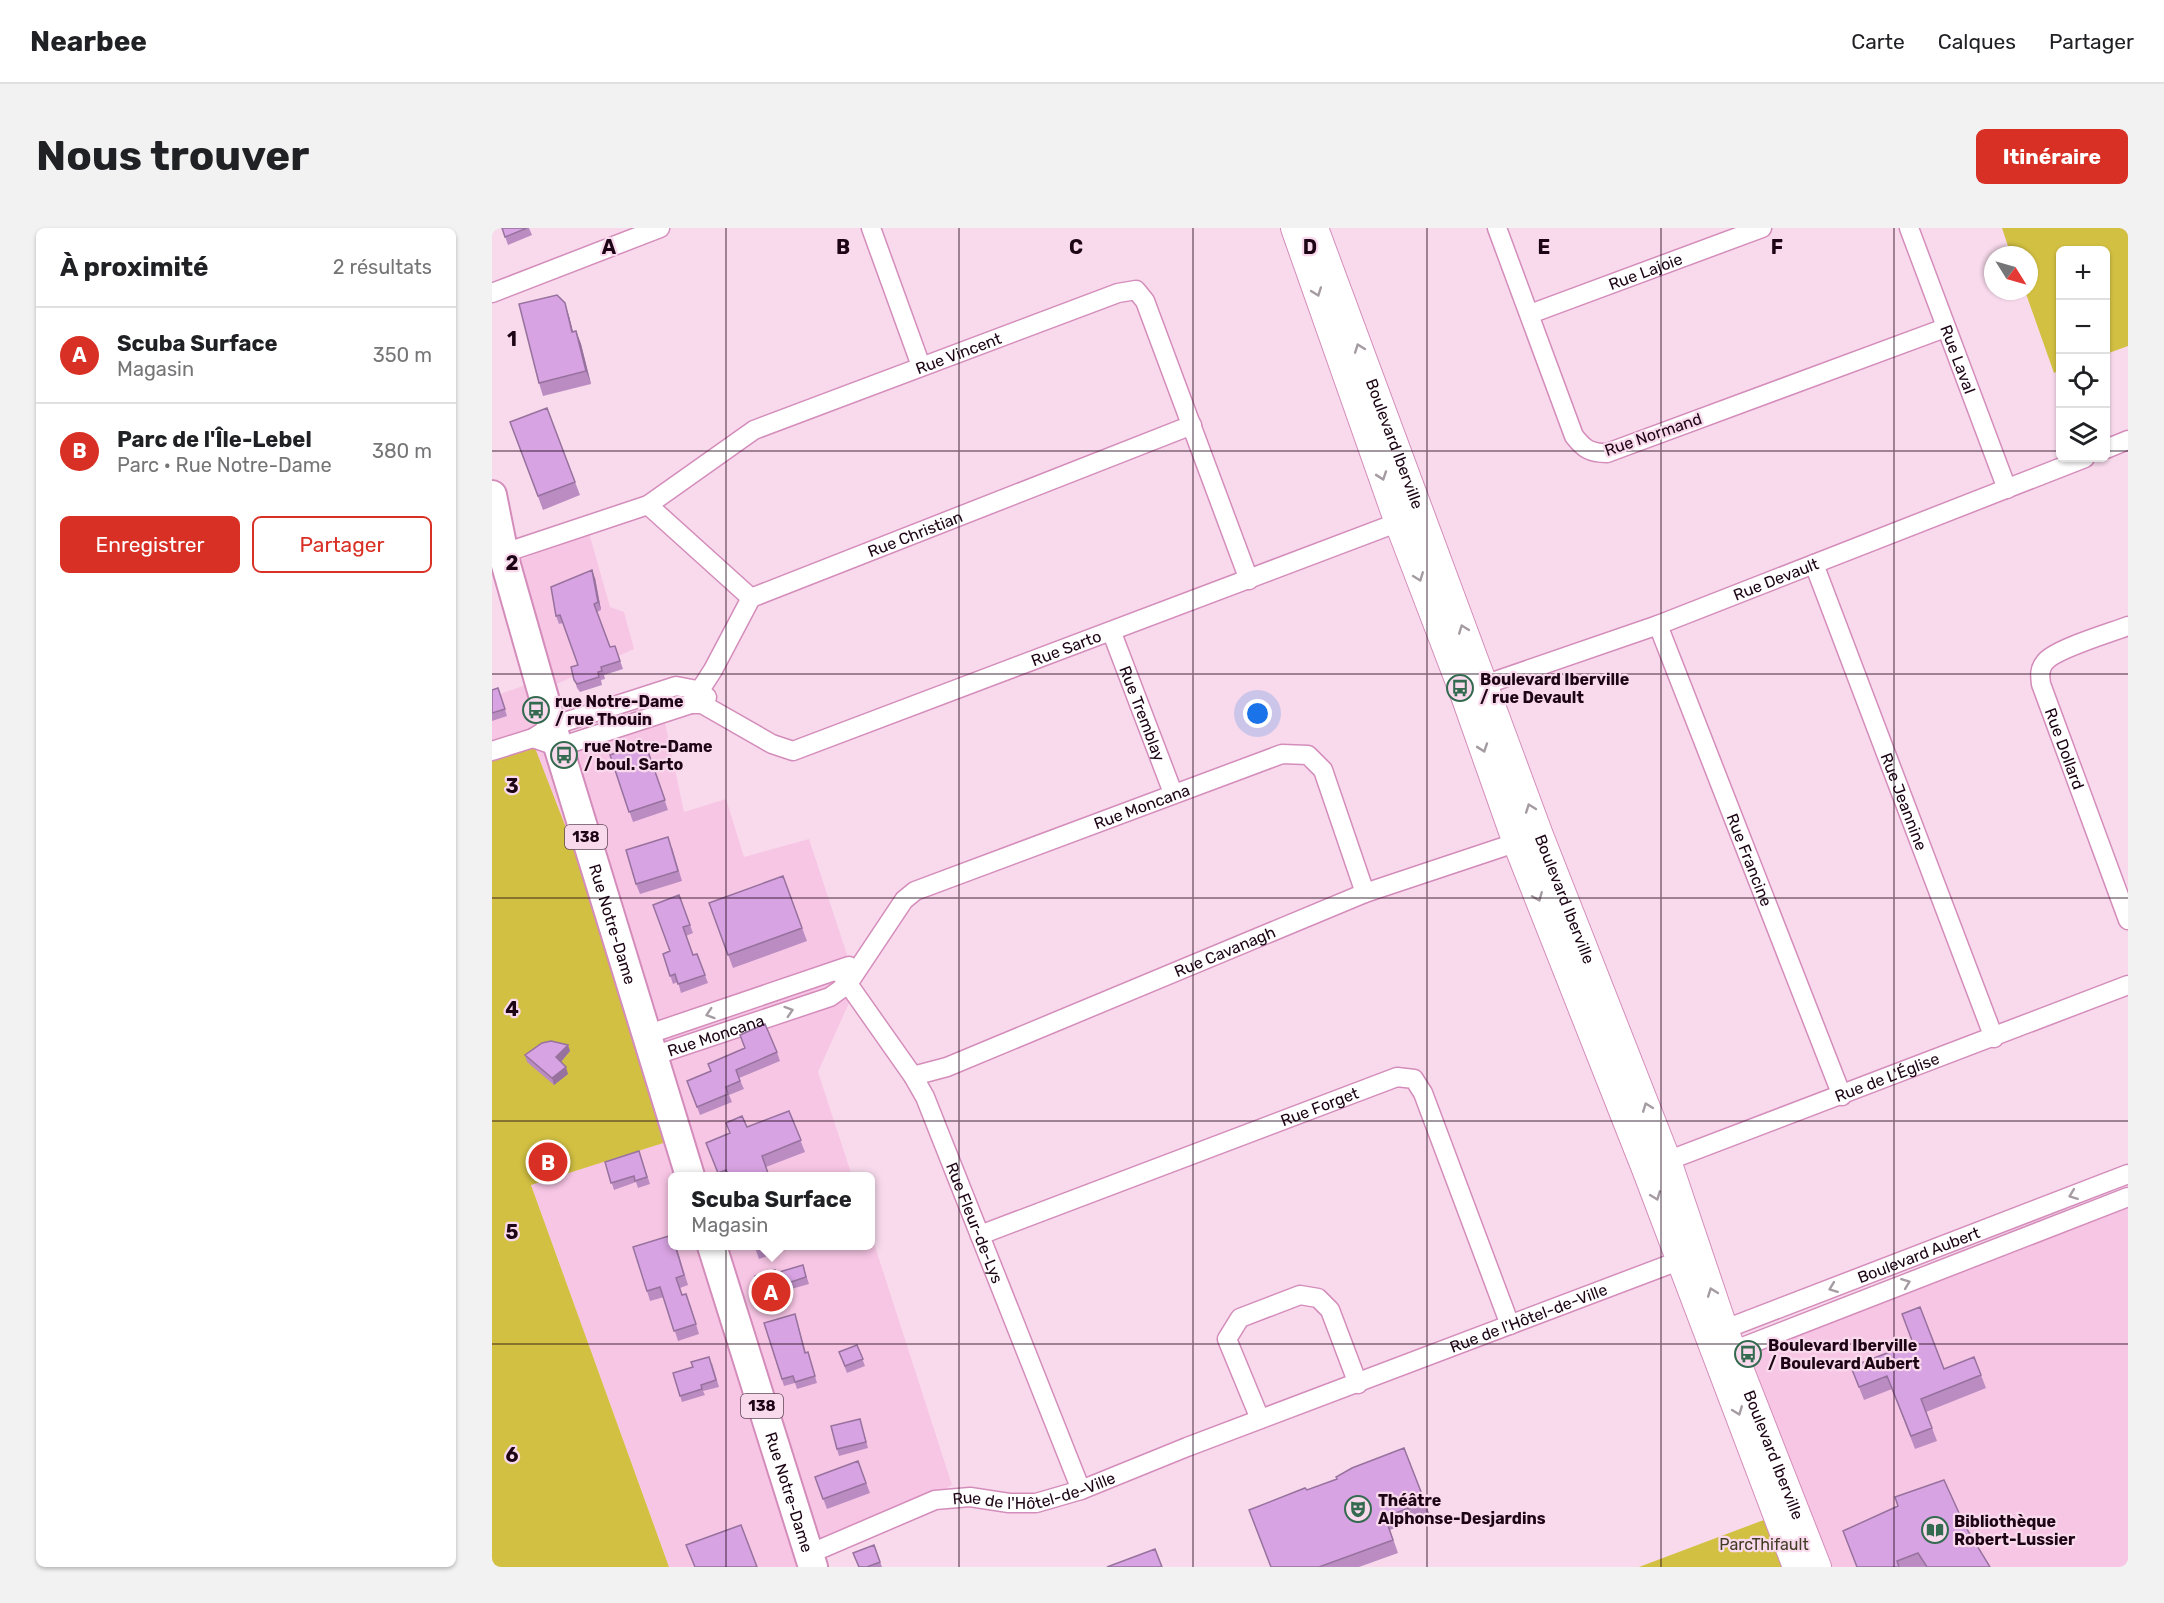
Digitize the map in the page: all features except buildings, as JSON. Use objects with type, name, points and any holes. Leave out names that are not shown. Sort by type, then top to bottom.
[{"type":"main road","name":"Rue Notre-Dame","points":[[492,495],[548,737],[650,1045],[689,1172]]},
{"type":"main road","name":"Rue Notre-Dame","points":[[714,1250],[811,1560]]},
{"type":"street","points":[[492,293],[660,228]]},
{"type":"street","points":[[871,228],[921,366]]},
{"type":"street","name":"Rue Normand","points":[[1497,228],[1574,436],[1583,448],[1593,453],[1607,453],[1945,328]]},
{"type":"street","name":"Rue Lajoie","points":[[1530,315],[1762,228]]},
{"type":"street","name":"Rue Laval","points":[[1909,228],[2007,489]]},
{"type":"street","name":"Boulevard Iberville","points":[[1309,230],[1409,519],[1528,839],[1657,1165],[1689,1257],[1793,1529],[1818,1567]]},
{"type":"street","name":"Rue Vincent","points":[[504,553],[648,505],[754,430],[1118,292],[1136,290],[1145,301],[1249,579]]},
{"type":"street","name":"Rue Christian","points":[[751,598],[1192,425]]},
{"type":"street","points":[[2110,447],[2128,440]]},
{"type":"street","name":"Rue Devault","points":[[1474,689],[1658,625],[2075,462]]},
{"type":"street","points":[[492,751],[695,698],[751,598],[648,505]]},
{"type":"street","name":"Rue Sarto","points":[[695,698],[772,744],[793,751],[1112,633],[1409,519]]},
{"type":"street","name":"Rue Jeannine","points":[[1814,564],[1994,1038]]},
{"type":"street","name":"Rue Francine","points":[[1658,625],[1842,1096]]},
{"type":"street","name":"Rue Dollard","points":[[2128,626],[2060,652],[2046,660],[2040,670],[2041,684],[2128,920]]},
{"type":"street","name":"Rue Tremblay","points":[[1112,633],[1173,793]]},
{"type":"street","name":"Rue Moncana","points":[[650,1045],[830,997],[844,978],[864,958],[904,900],[915,891],[1282,754],[1308,754],[1323,770],[1365,893]]},
{"type":"street","name":"Rue Cavanagh","points":[[913,1076],[947,1067],[1365,893],[1528,839]]},
{"type":"street","name":"Rue Fleur-de-Lys","points":[[844,978],[913,1076],[925,1097],[1081,1490]]},
{"type":"street","name":"Rue de L'Église","points":[[1657,1165],[2128,985]]},
{"type":"street","name":"Rue Forget","points":[[980,1235],[1397,1077],[1414,1079],[1423,1093],[1510,1325]]},
{"type":"street","name":"Boulevard Aubert","points":[[1722,1343],[2128,1174]]},
{"type":"street","name":"Boulevard Aubert","points":[[1722,1343],[2128,1197]]},
{"type":"street","name":"Rue de l'Hôtel-de-Ville","points":[[811,1560],[935,1500],[969,1497],[1009,1503],[1036,1503],[1081,1490],[1260,1419],[1358,1384],[1689,1257]]},
{"type":"street","points":[[1260,1419],[1227,1339],[1239,1318],[1300,1295],[1318,1298],[1330,1310],[1358,1384]]},
{"type":"street","name":"Boulevard Iberville","points":[[1793,1529],[1796,1567]]},
{"type":"shaded area","points":[[492,495],[506,565],[589,533],[610,607],[624,612],[634,649],[557,684],[571,733],[661,703],[684,812],[726,799],[744,857],[809,839],[857,985],[818,1072],[851,1172],[668,1172],[668,1250],[875,1250],[875,1246],[952,1485],[823,1556],[819,1567],[669,1567],[531,1185],[675,1139],[492,748],[492,697],[534,682],[502,573],[492,575]]},
{"type":"shaded area","points":[[2128,1197],[2128,1567],[1817,1567],[1734,1350]]},
{"type":"green space","points":[[2002,228],[2128,228],[2128,346],[2110,353],[2110,246],[2056,246],[2056,372],[2054,373],[2028,300],[2038,300],[2038,246],[2008,246]]},
{"type":"green space","points":[[530,735],[613,949],[676,1139],[531,1185],[669,1567],[492,1567],[492,748]]},
{"type":"green space","name":"ParcThifault","points":[[1777,1515],[1797,1567],[1639,1567]]},
{"type":"place","name":"Boulevard Iberville / rue Devault","points":[[1460,688]]},
{"type":"place","name":"rue Notre-Dame / rue Thouin","points":[[536,710]]},
{"type":"place","name":"rue Notre-Dame / boul. Sarto","points":[[564,755]]},
{"type":"place","name":"Parc de l'Île-Lebel","points":[[548,1162]]},
{"type":"place","name":"Scuba Surface","points":[[771,1292]]},
{"type":"place","name":"Boulevard Iberville / Boulevard Aubert","points":[[1748,1354]]},
{"type":"place","name":"Théâtre Alphonse-Desjardins","points":[[1358,1509]]},
{"type":"place","name":"Bibliothèque Robert-Lussier","points":[[1935,1530]]}]
